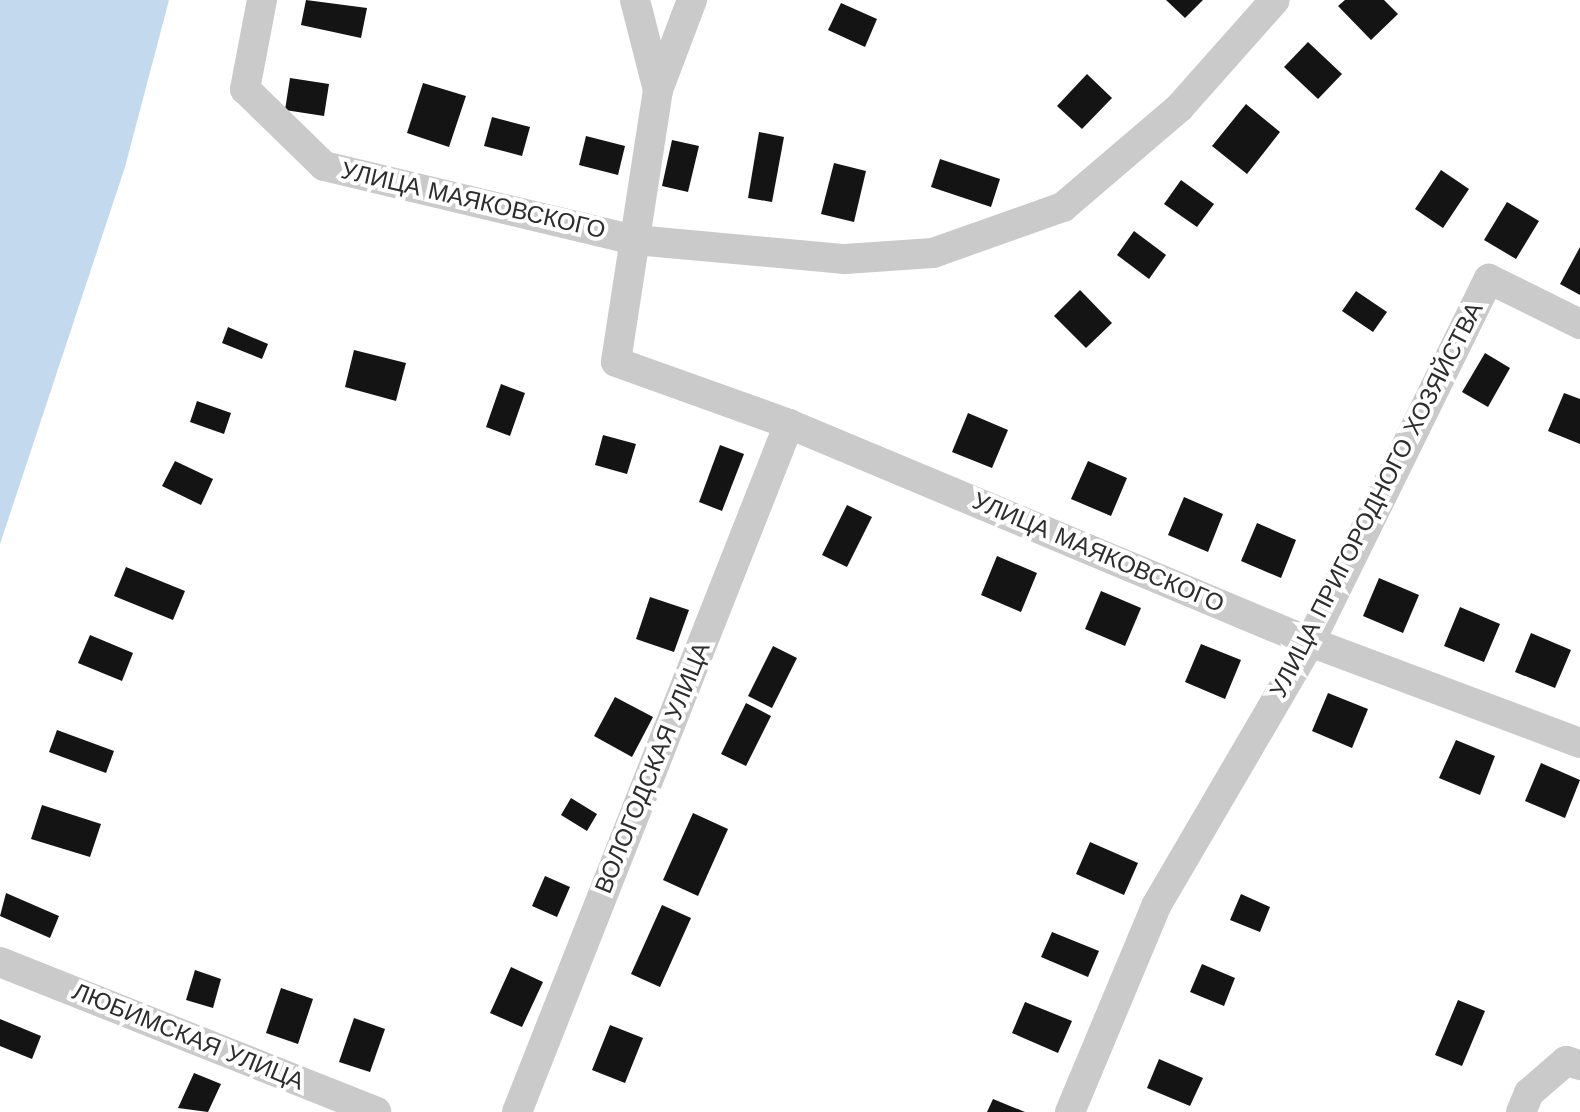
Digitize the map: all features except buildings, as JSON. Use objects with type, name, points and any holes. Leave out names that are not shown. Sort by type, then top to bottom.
[{"type":"street","name":"УЛИЦА МАЯКОВСКОГО","points":[[262,0],[245,89],[324,166],[635,240],[616,362],[789,424],[1310,642],[1580,743]]},
{"type":"street","points":[[635,0],[658,90]]},
{"type":"street","points":[[692,0],[658,90],[635,240],[845,259],[933,253],[1063,207],[1179,108],[1275,0]]},
{"type":"street","name":"УЛИЦА ПРИГОРОДНОГО ХОЗЯЙСТВА","points":[[1070,1112],[1156,906],[1310,642],[1489,279],[1580,324]]},
{"type":"street","name":"ВОЛОГОДСКАЯ УЛИЦА","points":[[517,1112],[789,424]]},
{"type":"street","name":"ЛЮБИМСКАЯ УЛИЦА","points":[[0,962],[376,1112]]},
{"type":"street","points":[[1521,1112],[1529,1093],[1566,1061],[1580,1065]]},
{"type":"water","points":[[0,0],[169,0],[125,167],[0,544]]}]
